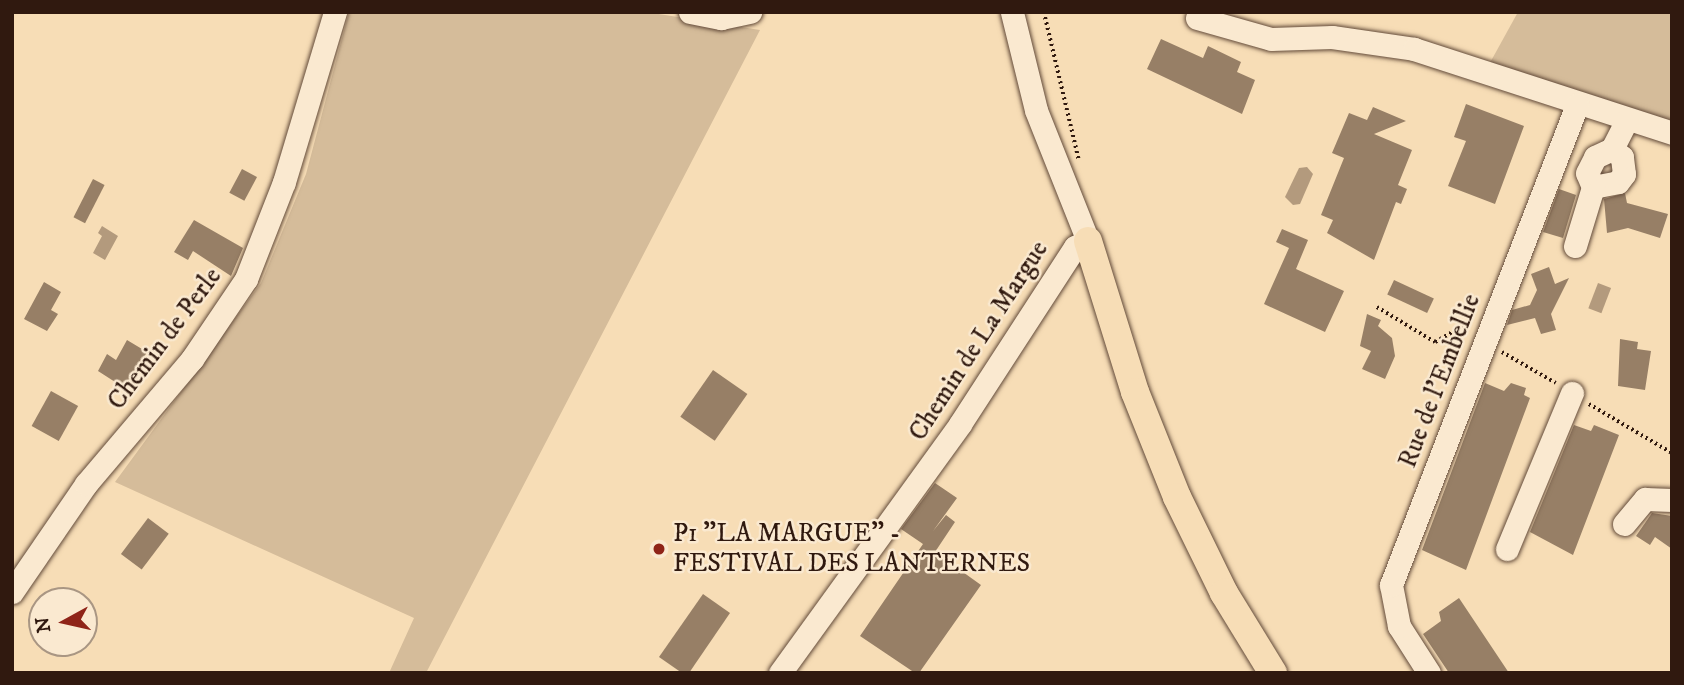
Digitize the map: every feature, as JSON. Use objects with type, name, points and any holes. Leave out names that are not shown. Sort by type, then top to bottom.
[{"type":"main road","points":[[1088,241],[1135,392],[1177,497],[1224,593],[1273,673]]},
{"type":"street","name":"Chemin de Perle","points":[[12,592],[86,484],[192,359],[246,279],[284,182],[335,12]]},
{"type":"street","points":[[690,12],[721,18],[750,12]]},
{"type":"street","name":"Chemin de La Margue","points":[[780,673],[960,424],[1075,247],[1088,241],[1035,110],[1012,12]]},
{"type":"street","points":[[1197,18],[1271,39],[1332,37],[1414,49],[1486,70],[1577,105],[1672,133]]},
{"type":"street","name":"Rue de l'Embellie","points":[[1429,673],[1399,626],[1391,585],[1577,105]]},
{"type":"street","points":[[1575,246],[1593,187],[1618,181],[1624,174],[1622,157],[1612,149],[1627,120]]},
{"type":"street","points":[[1507,549],[1572,393]]},
{"type":"street","points":[[1624,524],[1645,499],[1672,499]]},
{"type":"path","points":[[1044,12],[1082,171]]},
{"type":"path","points":[[1377,307],[1435,342],[1461,327],[1485,343]]},
{"type":"shaded area","points":[[349,12],[646,12],[760,30],[426,673],[389,673],[414,618],[115,482],[261,283],[306,174]]},
{"type":"shaded area","points":[[1518,12],[1672,12],[1672,133],[1486,70]]},
{"type":"shaded area","points":[[1307,167],[1313,174],[1300,204],[1293,205],[1285,197],[1299,168]]},
{"type":"shaded area","points":[[102,226],[118,236],[105,260],[93,253],[102,236],[98,233]]},
{"type":"shaded area","points":[[1598,283],[1611,288],[1601,313],[1588,308]]},
{"type":"building","points":[[1161,39],[1203,58],[1208,46],[1241,62],[1237,72],[1255,80],[1242,114],[1147,69]]},
{"type":"building","points":[[1466,104],[1524,126],[1495,204],[1448,186],[1466,141],[1454,137]]},
{"type":"building","points":[[1373,107],[1406,121],[1374,134],[1412,150],[1398,185],[1407,189],[1401,204],[1396,202],[1374,260],[1327,233],[1333,220],[1321,215],[1344,158],[1332,153],[1349,113],[1367,120]]},
{"type":"building","points":[[242,169],[257,177],[244,201],[229,193]]},
{"type":"building","points":[[93,179],[105,185],[85,223],[73,217]]},
{"type":"building","points":[[1559,189],[1576,195],[1563,238],[1543,232]]},
{"type":"building","points":[[1625,193],[1627,203],[1668,214],[1660,238],[1628,228],[1607,233],[1604,199]]},
{"type":"building","points":[[194,220],[243,248],[231,276],[193,251],[188,260],[174,252]]},
{"type":"building","points":[[1282,229],[1308,240],[1296,269],[1344,291],[1325,332],[1264,304],[1289,248],[1276,242]]},
{"type":"building","points":[[1549,267],[1555,284],[1569,278],[1551,314],[1556,330],[1541,334],[1535,318],[1507,325],[1512,310],[1530,305],[1537,290],[1531,274]]},
{"type":"building","points":[[1394,280],[1434,299],[1427,313],[1387,295]]},
{"type":"building","points":[[44,282],[61,292],[51,310],[58,314],[47,331],[24,319]]},
{"type":"building","points":[[1367,314],[1381,320],[1378,326],[1392,338],[1395,356],[1385,379],[1362,369],[1371,351],[1360,346]]},
{"type":"building","points":[[1620,339],[1638,342],[1637,349],[1651,351],[1645,390],[1618,386]]},
{"type":"building","points":[[127,340],[147,352],[126,389],[98,371],[107,354],[116,360]]},
{"type":"building","points":[[713,370],[747,394],[715,441],[680,417]]},
{"type":"building","points":[[1485,383],[1504,391],[1511,383],[1526,388],[1524,395],[1530,398],[1466,570],[1422,550]]},
{"type":"building","points":[[51,391],[78,406],[59,441],[32,426]]},
{"type":"building","points":[[1574,425],[1591,431],[1594,425],[1619,435],[1573,555],[1530,532]]},
{"type":"building","points":[[935,483],[957,498],[933,531],[946,515],[955,522],[935,552],[981,585],[919,673],[915,673],[860,636],[923,544],[901,529]]},
{"type":"building","points":[[1652,513],[1672,516],[1672,549],[1655,537],[1650,545],[1636,536]]},
{"type":"building","points":[[148,518],[169,534],[142,570],[121,554]]},
{"type":"building","points":[[703,594],[730,613],[689,673],[682,673],[659,657]]},
{"type":"building","points":[[1459,598],[1509,673],[1449,673],[1423,634],[1441,621],[1439,612]]},
{"type":"place","name":"P1 \"LA MARGUE\" - FESTIVAL DES LANTERNES","points":[[659,549]]}]
